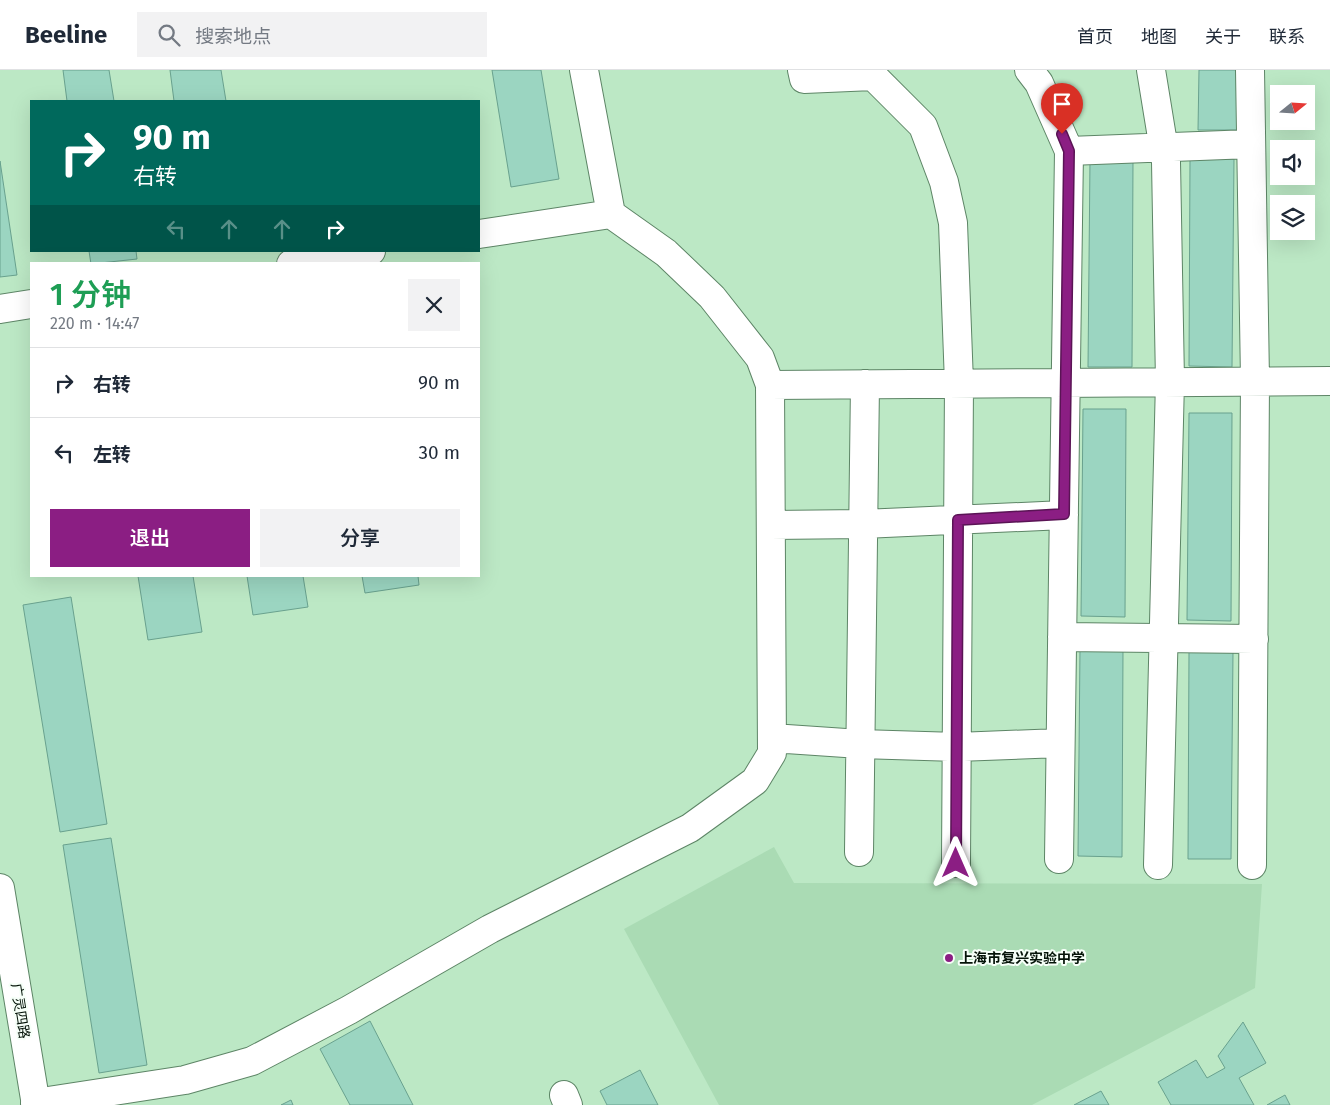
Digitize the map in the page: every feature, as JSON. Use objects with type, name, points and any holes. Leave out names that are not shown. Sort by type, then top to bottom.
[{"type":"street","points":[[584,70],[611,214]]},
{"type":"street","points":[[802,70],[804,78],[873,76],[923,126],[944,182],[953,222],[959,383],[956,863]]},
{"type":"street","points":[[1029,70],[1039,83],[1069,151],[1059,859]]},
{"type":"street","points":[[1151,70],[1166,162],[1170,381],[1158,864]]},
{"type":"street","points":[[1250,70],[1255,380],[1252,865]]},
{"type":"street","points":[[1069,151],[1251,144]]},
{"type":"street","points":[[36,1104],[185,1080],[252,1061],[350,1010],[490,929],[690,828],[756,781],[772,753],[770,385],[760,358],[712,297],[666,253],[611,214],[480,234]]},
{"type":"street","points":[[303,262],[365,252]]},
{"type":"street","points":[[0,309],[30,304]]},
{"type":"street","points":[[770,385],[1255,380],[1330,381]]},
{"type":"street","points":[[859,852],[865,384]]},
{"type":"street","points":[[771,525],[863,524],[1064,514]]},
{"type":"street","points":[[1062,637],[1254,638]]},
{"type":"street","points":[[772,738],[860,744],[957,747],[1060,743]]},
{"type":"street","name":"广灵四路","points":[[0,888],[36,1104]]},
{"type":"shaded area","name":"上海市复兴实验中学","points":[[774,847],[794,883],[1262,884],[1255,988],[1032,1105],[719,1105],[624,929]]},
{"type":"building","points":[[63,70],[109,70],[114,100],[67,100]]},
{"type":"building","points":[[170,70],[221,70],[226,100],[174,100]]},
{"type":"building","points":[[492,70],[541,70],[559,179],[511,187]]},
{"type":"building","points":[[1199,70],[1243,70],[1242,130],[1198,130]]},
{"type":"building","points":[[1090,159],[1133,160],[1132,367],[1088,367]]},
{"type":"building","points":[[1190,159],[1234,159],[1232,367],[1189,366]]},
{"type":"building","points":[[0,161],[17,275],[0,277]]},
{"type":"building","points":[[89,252],[136,252],[137,259],[91,262]]},
{"type":"building","points":[[1083,409],[1126,409],[1125,617],[1081,616]]},
{"type":"building","points":[[1189,413],[1232,413],[1231,621],[1187,620]]},
{"type":"building","points":[[138,577],[193,577],[202,632],[148,640]]},
{"type":"building","points":[[247,577],[303,577],[308,607],[253,615]]},
{"type":"building","points":[[362,577],[418,577],[419,585],[365,593]]},
{"type":"building","points":[[71,597],[107,824],[60,832],[23,605]]},
{"type":"building","points":[[1080,648],[1123,649],[1122,857],[1078,856]]},
{"type":"building","points":[[1189,651],[1233,652],[1231,859],[1188,859]]},
{"type":"building","points":[[111,838],[147,1065],[99,1073],[63,845]]},
{"type":"building","points":[[370,1021],[413,1105],[350,1105],[320,1049]]},
{"type":"building","points":[[1243,1022],[1266,1063],[1239,1078],[1254,1105],[1171,1105],[1158,1082],[1196,1060],[1207,1078],[1225,1068],[1218,1056]]},
{"type":"building","points":[[640,1070],[658,1105],[607,1105],[600,1091]]},
{"type":"building","points":[[1101,1091],[1109,1105],[1074,1105]]},
{"type":"building","points":[[1285,1095],[1290,1105],[1267,1105]]},
{"type":"building","points":[[291,1100],[293,1105],[281,1105]]},
{"type":"place","name":"上海市复兴实验中学","points":[[949,958]]},
{"type":"route","points":[[956,863],[958,520],[1064,514],[1069,151],[1062,134]]}]
